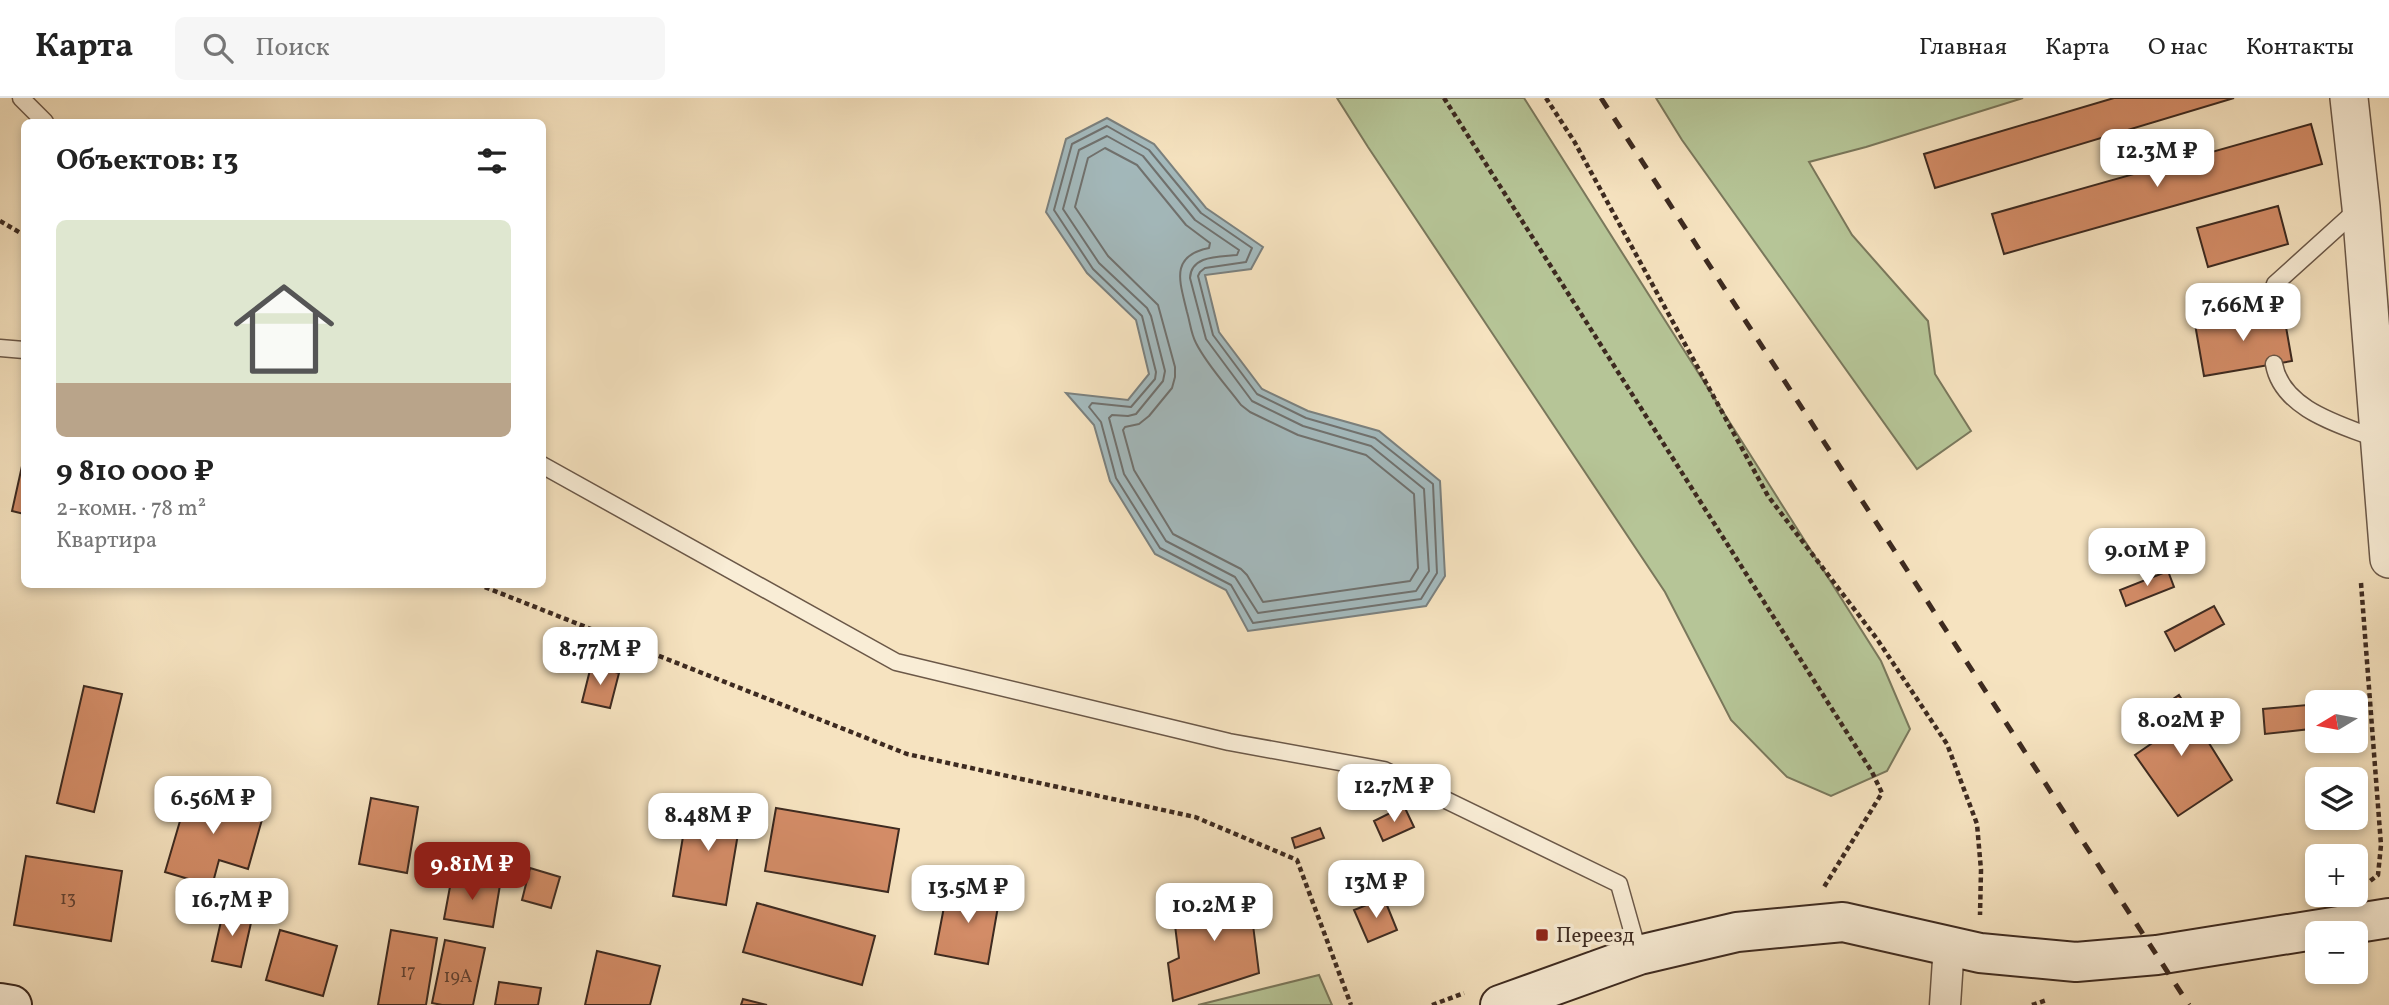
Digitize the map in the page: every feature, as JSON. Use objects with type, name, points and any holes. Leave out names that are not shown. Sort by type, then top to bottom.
[{"type":"main road","points":[[1500,1005],[1639,955],[1737,932],[1843,922],[1980,953],[2076,961],[2157,955],[2389,918]]},
{"type":"main road","points":[[0,1003],[12,1005]]},
{"type":"street","points":[[2349,98],[2361,206],[2389,559]]},
{"type":"street","points":[[1945,1005],[1949,945]]},
{"type":"lane","points":[[21,98],[42,119]]},
{"type":"lane","points":[[2265,313],[2275,284],[2361,206]]},
{"type":"lane","points":[[0,348],[21,350]]},
{"type":"lane","points":[[2274,364],[2277,379],[2309,413],[2380,440]]},
{"type":"lane","points":[[546,467],[897,663],[1229,742],[1384,770],[1619,884],[1639,955]]},
{"type":"path","points":[[1444,98],[1872,772],[1882,793],[1819,894]]},
{"type":"path","points":[[1546,98],[1574,141],[1768,495],[1877,639],[1947,744],[1978,824],[1980,918]]},
{"type":"path","points":[[0,221],[21,233]]},
{"type":"path","points":[[487,588],[907,754],[1195,817],[1297,860],[1351,1005]]},
{"type":"path","points":[[2364,621],[2381,845],[2378,875],[2368,882]]},
{"type":"green space","points":[[1337,98],[1524,98],[1881,661],[1910,729],[1887,771],[1831,796],[1787,777],[1731,720],[1665,592]]},
{"type":"green space","points":[[1656,98],[2023,98],[1809,162],[1852,235],[1928,321],[1935,374],[1971,431],[1917,469],[1682,140]]},
{"type":"green space","points":[[1319,975],[1332,1005],[1198,1005]]},
{"type":"water","points":[[1107,118],[1154,144],[1206,208],[1263,247],[1251,269],[1205,275],[1219,332],[1262,389],[1308,411],[1379,431],[1440,481],[1445,576],[1426,606],[1248,631],[1226,590],[1155,554],[1110,481],[1094,425],[1066,393],[1128,400],[1149,374],[1136,320],[1087,273],[1046,212],[1066,139]]},
{"type":"building","points":[[2114,98],[2234,98],[1935,188],[1924,154]]},
{"type":"building","points":[[2311,124],[2322,164],[2004,254],[1992,214]]},
{"type":"building","points":[[2278,206],[2288,244],[2208,267],[2197,228]]},
{"type":"building","points":[[2283,310],[2292,361],[2204,376],[2195,324]]},
{"type":"building","points":[[21,470],[21,513],[12,511]]},
{"type":"building","points":[[2168,571],[2174,587],[2126,606],[2120,590]]},
{"type":"building","points":[[2214,606],[2224,624],[2175,651],[2165,632]]},
{"type":"building","points":[[591,666],[619,673],[610,708],[582,702]]},
{"type":"building","points":[[84,686],[122,694],[94,812],[57,803]]},
{"type":"building","points":[[2179,695],[2232,780],[2178,816],[2135,755],[2158,739],[2144,719]]},
{"type":"building","points":[[2305,705],[2305,730],[2265,734],[2263,709]]},
{"type":"building","points":[[190,787],[265,809],[248,869],[219,860],[212,886],[165,872]]},
{"type":"building","points":[[371,798],[418,807],[407,873],[359,864]]},
{"type":"building","points":[[689,801],[742,810],[726,905],[673,896]]},
{"type":"building","points":[[1404,806],[1414,827],[1383,841],[1374,821]]},
{"type":"building","points":[[776,808],[899,829],[888,892],[765,871]]},
{"type":"building","points":[[1320,828],[1324,838],[1295,848],[1292,838]]},
{"type":"building","points":[[26,856],[122,871],[111,941],[14,925]]},
{"type":"building","points":[[530,868],[560,877],[551,908],[522,900]]},
{"type":"building","points":[[452,876],[500,885],[493,927],[444,919]]},
{"type":"building","points":[[1248,885],[1259,973],[1173,1001],[1168,963],[1179,958],[1173,909]]},
{"type":"building","points":[[948,886],[1000,895],[988,964],[935,954]]},
{"type":"building","points":[[1384,898],[1397,930],[1368,942],[1354,910]]},
{"type":"building","points":[[757,903],[875,936],[862,985],[743,952]]},
{"type":"building","points":[[224,908],[253,914],[241,967],[212,961]]},
{"type":"building","points":[[280,930],[337,946],[323,996],[266,980]]},
{"type":"building","points":[[391,930],[437,938],[426,1005],[378,1005]]},
{"type":"building","points":[[445,940],[485,948],[473,1005],[432,1003]]},
{"type":"building","points":[[597,951],[660,966],[650,1005],[585,1005]]},
{"type":"building","points":[[499,982],[541,988],[538,1005],[495,1005]]},
{"type":"building","points":[[743,999],[767,1005],[741,1005]]},
{"type":"railway","points":[[1601,98],[2189,1005]]},
{"type":"place","name":"Переезд","points":[[1542,935]]}]
